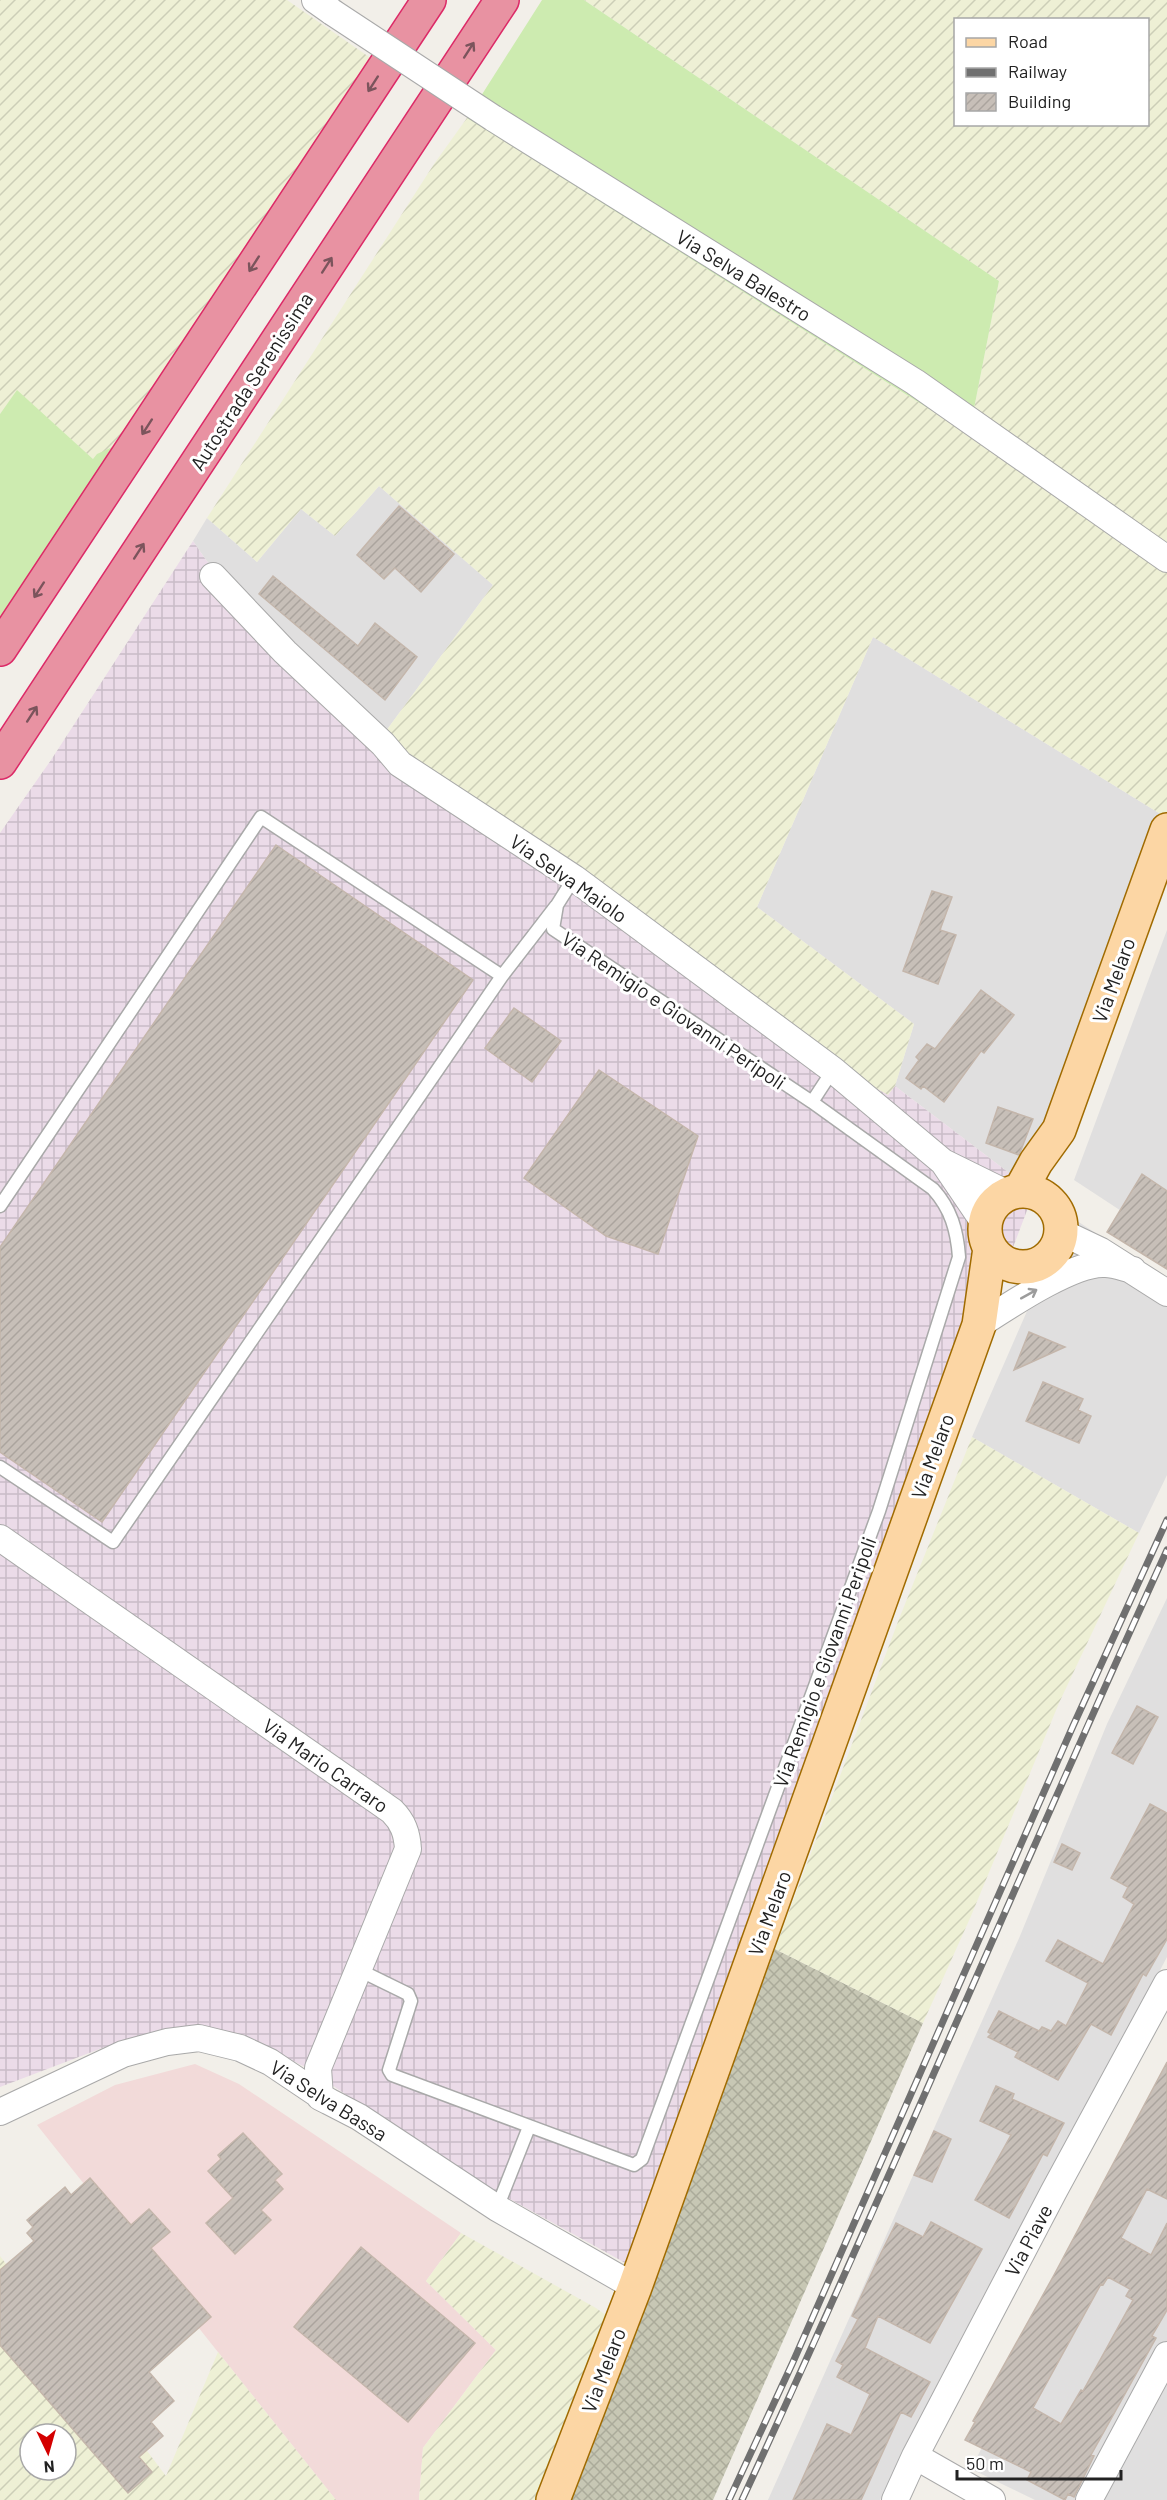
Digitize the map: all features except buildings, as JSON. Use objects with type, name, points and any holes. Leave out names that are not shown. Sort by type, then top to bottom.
[{"type":"highway","points":[[0,649],[429,0]]},
{"type":"highway","name":"Autostrada Serenissima","points":[[0,762],[502,0]]},
{"type":"main road","name":"Via Melaro","points":[[553,2500],[635,2286],[979,1325],[992,1206],[1014,1192],[1059,1130],[1167,830]]},
{"type":"main road","name":"Via Melaro","points":[[979,1325],[1007,1287],[1051,1254],[1058,1244],[1056,1217],[1059,1130]]},
{"type":"main road","points":[[1014,1192],[1042,1196],[1056,1217]]},
{"type":"main road","points":[[987,1236],[1007,1264],[1018,1267],[1041,1262]]},
{"type":"street","name":"Via Selva Balestro","points":[[323,6],[493,118],[915,381],[1167,559]]},
{"type":"street","name":"Via Selva Maiolo","points":[[213,576],[285,652],[384,744],[400,764],[574,878],[833,1070],[943,1162],[1014,1192]]},
{"type":"street","name":"Via Selva Maiolo","points":[[943,1162],[987,1236]]},
{"type":"street","points":[[1056,1217],[1167,1293]]},
{"type":"street","points":[[979,1325],[1026,1296],[1074,1271],[1104,1264],[1133,1270]]},
{"type":"street","name":"Via Mario Carraro","points":[[0,1538],[373,1797],[402,1821],[408,1837],[408,1848],[318,2068],[321,2097],[328,2102]]},
{"type":"street","name":"Via Piave","points":[[895,2500],[915,2456],[1054,2191],[1167,1983]]},
{"type":"street","name":"Via Selva Bassa","points":[[0,2112],[123,2054],[167,2042],[199,2038],[240,2048],[270,2062],[328,2102],[359,2117],[497,2208],[635,2286]]},
{"type":"street","points":[[1089,2500],[1167,2355]]},
{"type":"street","points":[[915,2456],[993,2500]]},
{"type":"lane","points":[[0,1206],[261,817],[502,976]]},
{"type":"lane","name":"Via Remigio e Giovanni Peripoli","points":[[359,1970],[408,1994],[411,2001],[389,2070],[392,2075],[634,2165],[642,2160],[879,1511],[959,1257],[953,1220],[945,1202],[933,1189],[812,1102],[553,929],[557,905],[574,878]]},
{"type":"lane","points":[[0,1467],[113,1542],[502,976],[557,905]]},
{"type":"lane","points":[[812,1102],[833,1070]]},
{"type":"lane","points":[[497,2208],[529,2127]]},
{"type":"shaded area","points":[[0,0],[287,0],[372,59],[119,444],[93,459],[17,391],[0,414]]},
{"type":"shaded area","points":[[584,0],[1167,0],[1167,818],[873,637],[757,907],[914,1024],[895,1086],[888,1095],[719,999],[401,763],[386,731],[493,585],[379,486],[335,536],[301,509],[257,562],[207,518],[434,164],[467,118],[969,434],[999,281]]},
{"type":"shaded area","points":[[379,486],[493,585],[386,731],[279,641],[206,560],[193,541],[207,518],[257,562],[301,509],[335,536]]},
{"type":"shaded area","points":[[193,541],[206,560],[279,641],[351,707],[887,1094],[895,1086],[1017,1179],[1037,1184],[638,2270],[441,2161],[309,2069],[262,2045],[230,2035],[188,2026],[105,2047],[0,2087],[0,833],[51,760]]},
{"type":"shaded area","points":[[873,637],[1167,818],[1037,1184],[1017,1179],[895,1086],[914,1024],[757,907]]},
{"type":"shaded area","points":[[1167,930],[1167,1241],[1074,1180]]},
{"type":"shaded area","points":[[1062,1211],[1167,1280],[1167,1475],[1139,1533],[972,1437],[1031,1302]]},
{"type":"shaded area","points":[[972,1437],[1139,1533],[1059,1703],[971,1916],[923,2023],[775,1949],[899,1619]]},
{"type":"shaded area","points":[[1167,1598],[1167,1957],[880,2500],[768,2500],[1020,1936],[1107,1724]]},
{"type":"shaded area","points":[[775,1949],[923,2023],[713,2500],[563,2500],[613,2378]]},
{"type":"shaded area","points":[[195,2064],[239,2084],[461,2233],[426,2281],[496,2350],[423,2448],[419,2500],[336,2500],[37,2125],[115,2085]]},
{"type":"shaded area","points":[[1167,2082],[1167,2500],[1035,2500],[971,2469]]},
{"type":"shaded area","points":[[461,2233],[596,2308],[618,2324],[548,2500],[419,2500],[423,2448],[496,2350],[426,2281]]},
{"type":"shaded area","points":[[0,2256],[166,2476],[218,2352],[336,2500],[0,2500]]},
{"type":"green space","points":[[542,0],[584,0],[999,281],[969,434],[467,118]]},
{"type":"green space","points":[[17,390],[93,459],[97,454],[119,444],[0,626],[0,414]]},
{"type":"railway","points":[[729,2500],[793,2362],[1073,1726],[1167,1520]]},
{"type":"railway","points":[[742,2500],[850,2263],[1167,1550]]}]
